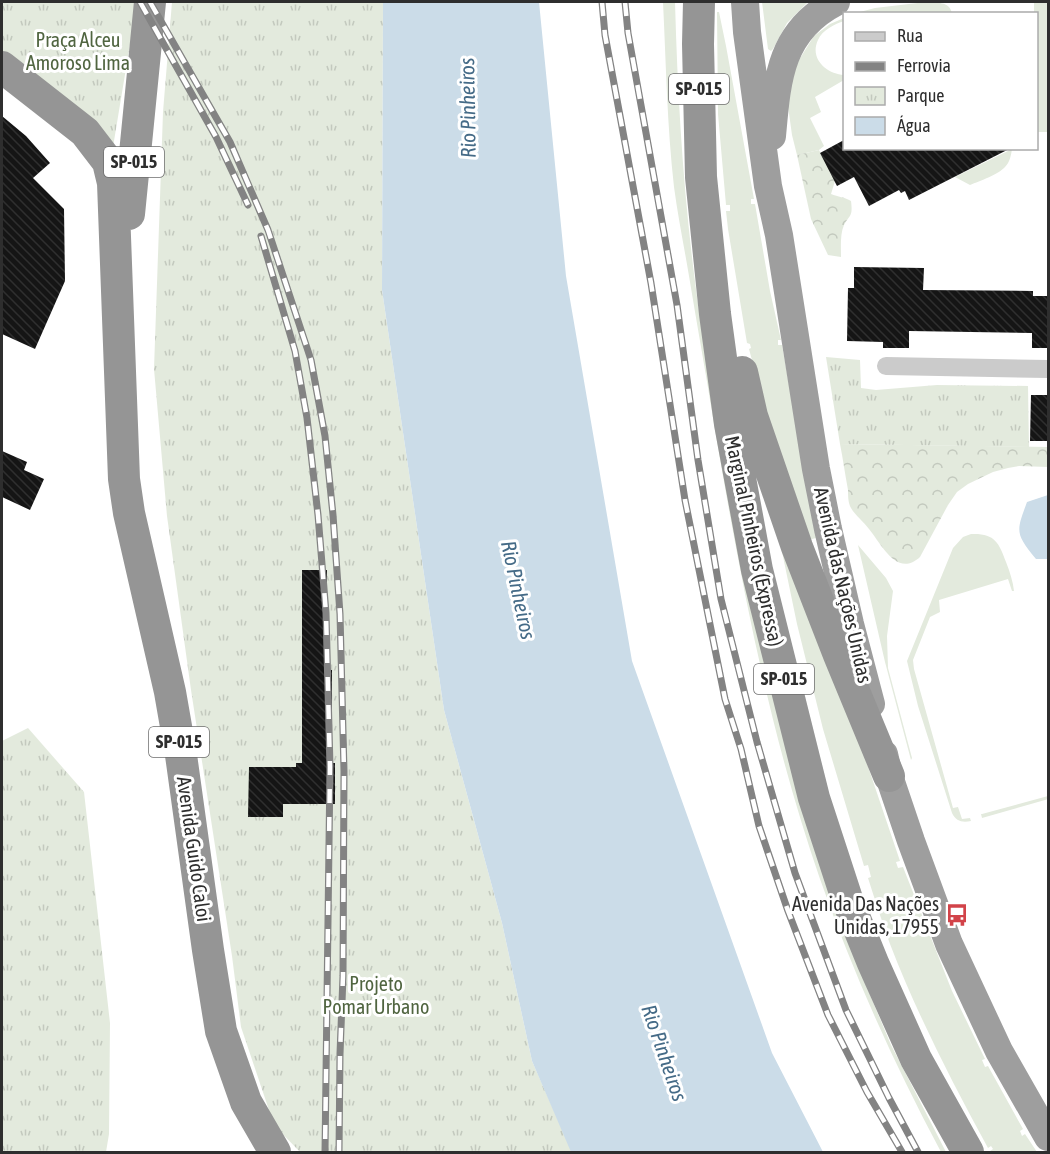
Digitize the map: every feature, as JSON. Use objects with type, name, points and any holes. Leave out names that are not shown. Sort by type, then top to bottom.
[{"type":"highway","name":"SP-015","points":[[119,322],[150,2]]},
{"type":"highway","name":"Marginal Pinheiros (Expressa)","points":[[699,2],[701,177],[715,314],[727,402],[755,558],[814,798],[848,899],[873,963],[916,1059],[968,1152]]},
{"type":"highway","name":"Avenida das Nações Unidas","points":[[746,2],[747,32],[768,186],[779,235],[814,458],[850,624],[889,776],[949,944],[988,1031],[1048,1137]]},
{"type":"highway","points":[[768,186],[776,90],[784,58],[796,34],[812,16],[836,2]]},
{"type":"highway","points":[[2,67],[85,132],[108,162],[113,183],[119,322]]},
{"type":"highway","points":[[701,177],[752,416],[838,655],[889,776]]},
{"type":"highway","name":"Avenida Guido Caloi","points":[[119,322],[124,479],[129,513],[172,703],[221,1031],[246,1102],[275,1152]]},
{"type":"street","points":[[886,366],[1048,369]]},
{"type":"green space","name":"Praça Alceu Amoroso Lima","points":[[2,2],[137,2],[112,153],[2,56]]},
{"type":"green space","name":"Projeto Pomar Urbano","points":[[172,2],[383,2],[382,290],[444,710],[502,923],[532,1061],[572,1152],[300,1152],[274,1125],[241,1027],[167,516],[154,369],[163,112]]},
{"type":"green space","points":[[663,2],[675,2],[683,166],[702,331],[860,971],[891,1045],[946,1152],[941,1152],[907,1085],[846,949],[802,824],[771,711],[734,539],[676,198],[668,118]]},
{"type":"green space","points":[[762,2],[808,2],[787,23],[771,51],[768,49]]},
{"type":"green space","points":[[926,2],[948,6],[952,12],[860,12]]},
{"type":"green space","points":[[1034,2],[1048,2],[1048,132],[1038,132],[1038,12],[1034,12]]},
{"type":"green space","points":[[717,12],[719,12],[726,46],[754,199],[751,199],[751,204],[755,204],[781,340],[778,340],[778,345],[782,345],[816,538],[808,540],[782,472],[749,349],[750,344],[747,343],[726,211],[730,211],[730,205],[726,205],[718,114]]},
{"type":"green space","points":[[843,18],[843,21],[822,33],[818,40],[816,53],[821,64],[832,72],[843,75],[843,81],[815,97],[821,112],[810,118],[824,146],[819,150],[797,155],[787,99],[797,63],[814,36],[830,24]]},
{"type":"green space","points":[[819,150],[835,181],[831,194],[851,201],[851,213],[842,232],[841,257],[828,255],[811,219],[797,155]]},
{"type":"green space","points":[[1012,150],[1007,165],[994,175],[970,185],[955,177]]},
{"type":"green space","points":[[826,357],[860,360],[861,388],[876,390],[937,385],[1028,386],[1029,447],[840,444]]},
{"type":"green space","points":[[840,444],[1048,447],[1048,467],[1008,468],[993,472],[968,484],[957,492],[948,505],[920,557],[904,564],[891,557],[851,508]]},
{"type":"green space","points":[[971,534],[985,535],[995,540],[1009,569],[1014,591],[1008,579],[939,600],[940,612],[930,617],[913,660],[953,808],[958,807],[962,819],[970,818],[971,821],[965,822],[957,820],[952,813],[918,706],[907,661],[953,548],[963,537]]},
{"type":"green space","points":[[780,542],[837,675],[900,861],[896,862],[898,868],[903,867],[952,991],[985,1059],[982,1060],[985,1067],[988,1066],[1023,1129],[1020,1131],[1022,1136],[1025,1134],[1037,1152],[990,1151],[993,1149],[991,1146],[988,1148],[961,1098],[900,970],[868,878],[871,877],[868,865],[864,866],[823,729],[797,624]]},
{"type":"green space","points":[[858,545],[886,578],[893,591],[887,636],[888,668],[911,760],[885,662]]},
{"type":"green space","points":[[28,728],[84,792],[110,1023],[109,1134],[106,1152],[2,1152],[2,741]]},
{"type":"green space","points":[[1048,796],[1045,800],[982,818],[981,814]]},
{"type":"water","name":"Rio Pinheiros","points":[[383,2],[539,2],[566,276],[632,661],[772,1053],[823,1152],[571,1152],[532,1061],[502,923],[444,710],[382,290]]},
{"type":"water","points":[[1048,495],[1048,559],[1036,559],[1024,543],[1019,526],[1027,502]]},
{"type":"building","points":[[2,116],[26,136],[50,163],[33,178],[64,209],[65,281],[35,349],[2,334]]},
{"type":"building","points":[[843,141],[843,150],[1007,150],[909,200],[905,191],[901,193],[899,190],[869,206],[854,177],[837,186],[820,153]]},
{"type":"building","points":[[854,267],[924,268],[923,290],[1033,291],[1033,296],[1048,296],[1048,348],[1032,348],[1032,333],[909,331],[909,348],[883,348],[883,342],[847,341],[848,288],[854,288]]},
{"type":"building","points":[[1031,395],[1048,395],[1048,441],[1030,441]]},
{"type":"building","points":[[2,451],[27,462],[24,470],[44,479],[30,510],[2,497]]},
{"type":"building","points":[[302,570],[327,570],[326,670],[332,670],[332,763],[335,763],[335,804],[283,804],[283,817],[248,817],[249,767],[296,767],[296,763],[302,763]]},
{"type":"railway","points":[[140,2],[216,137],[248,205]]},
{"type":"railway","points":[[150,2],[230,142],[268,230],[311,360],[325,436],[340,614],[344,771],[339,1152]]},
{"type":"railway","points":[[602,2],[605,35],[651,283],[685,500],[725,699],[741,749],[759,826],[788,911],[828,1015],[867,1092],[902,1152]]},
{"type":"railway","points":[[625,2],[628,33],[677,305],[698,460],[721,599],[757,742],[795,873],[846,1010],[918,1152]]},
{"type":"railway","points":[[261,236],[295,351],[307,418],[326,613],[330,767],[325,1152]]},
{"type":"place","name":"Avenida Das Nações Unidas, 17955","points":[[957,915]]}]
